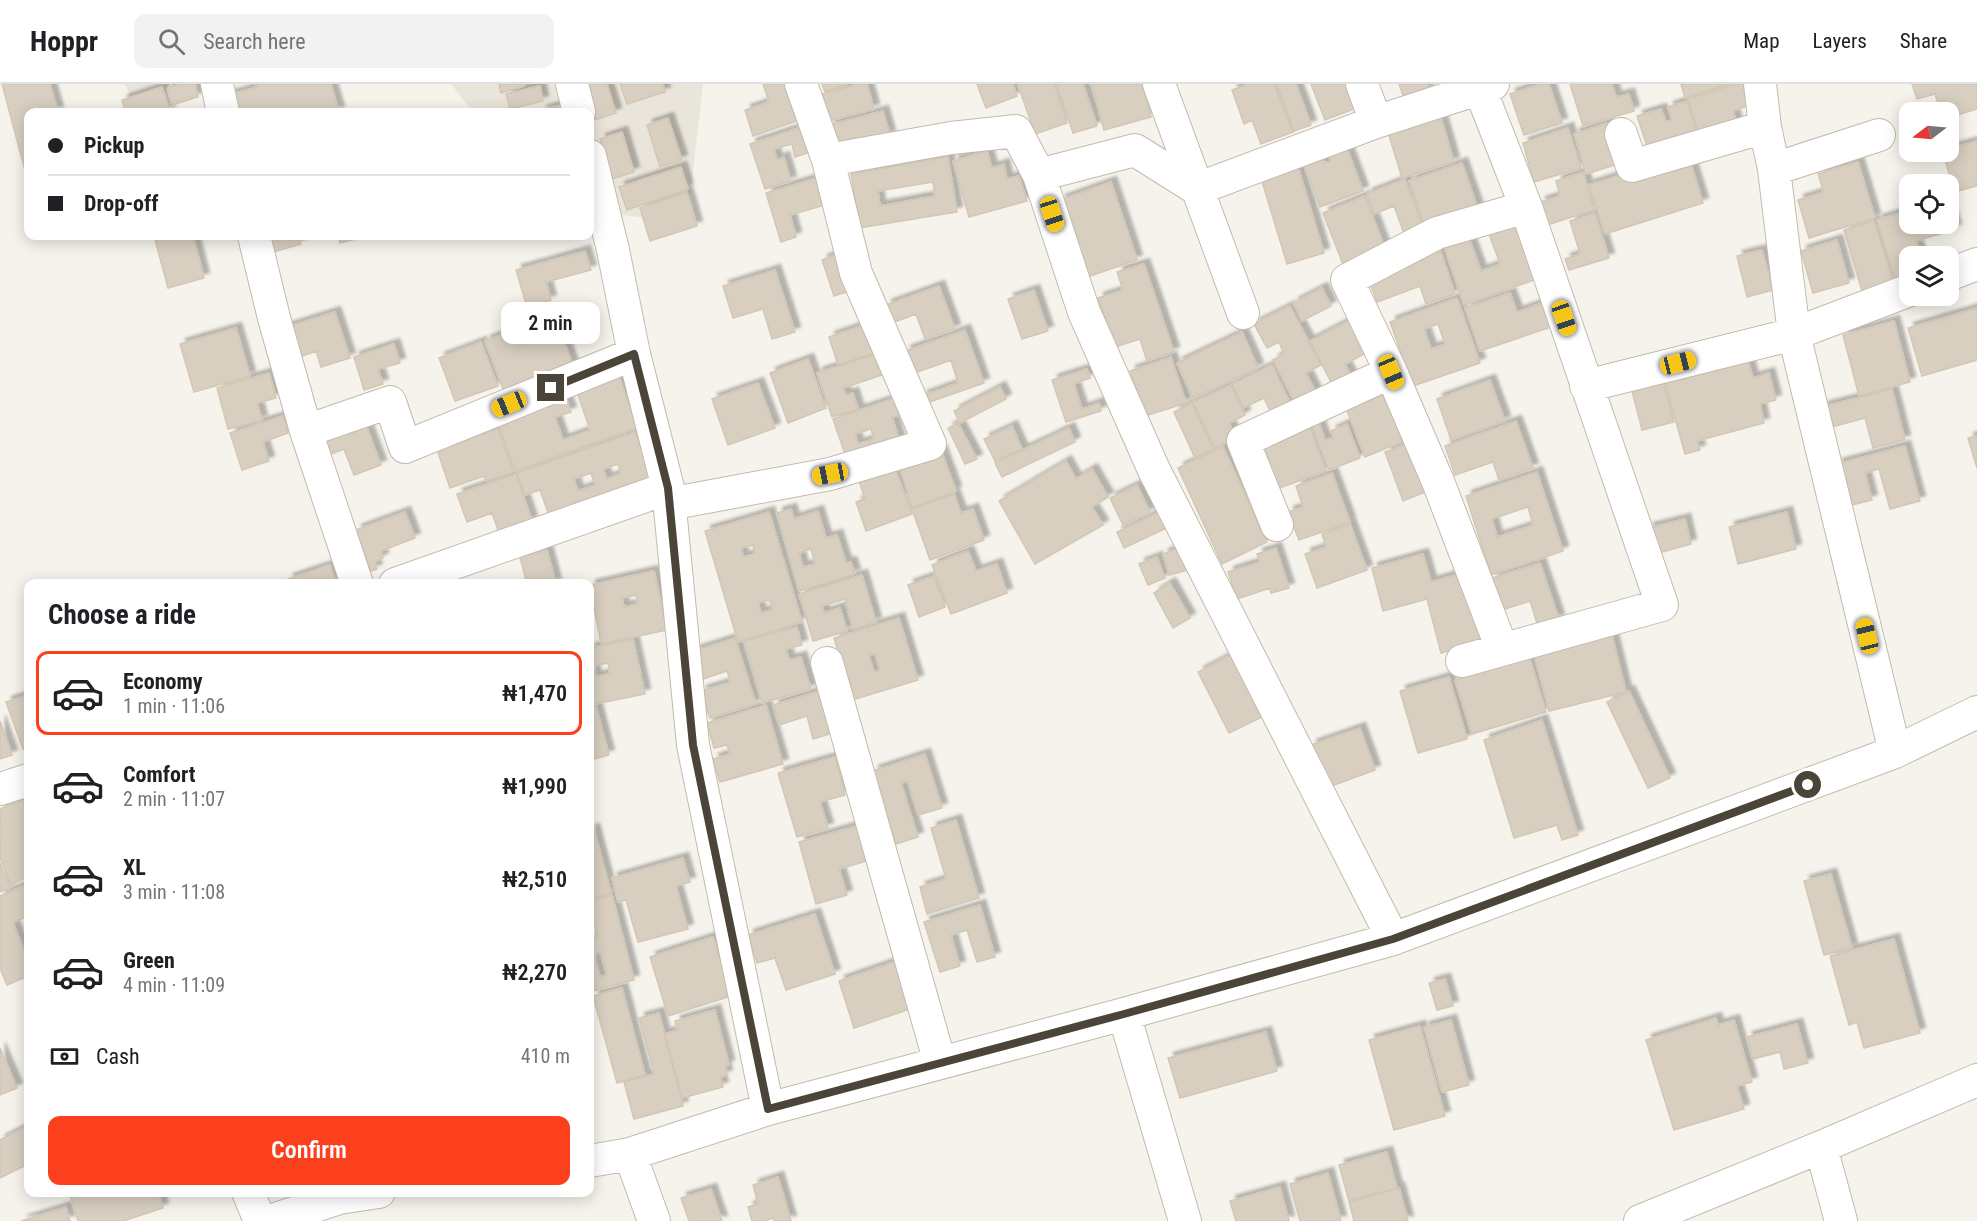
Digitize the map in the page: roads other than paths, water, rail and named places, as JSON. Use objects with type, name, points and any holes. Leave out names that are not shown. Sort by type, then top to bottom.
[{"type":"street","points":[[217,84],[222,108]]},
{"type":"street","points":[[572,84],[578,108]]},
{"type":"street","points":[[411,579],[669,496],[830,474],[930,444],[856,273],[828,160],[801,84]]},
{"type":"street","points":[[1159,84],[1243,313]]},
{"type":"street","points":[[1362,84],[1376,122]]},
{"type":"street","points":[[1760,84],[1765,128],[1774,170],[1794,334],[1895,752]]},
{"type":"street","points":[[1197,189],[1483,85],[1662,605],[1462,662]]},
{"type":"street","points":[[1621,134],[1632,166],[1765,128]]},
{"type":"street","points":[[828,160],[951,138],[1016,131],[1039,175],[1084,312],[1154,470],[1393,939]]},
{"type":"street","points":[[1774,170],[1879,135]]},
{"type":"street","points":[[1039,175],[1135,150],[1197,189]]},
{"type":"street","points":[[594,172],[613,250],[634,354],[669,496],[693,745],[768,1109]]},
{"type":"street","points":[[1502,649],[1439,484],[1391,372],[1347,280],[1437,233],[1526,207]]},
{"type":"street","points":[[255,240],[306,431],[355,579]]},
{"type":"street","points":[[1959,271],[1977,264]]},
{"type":"street","points":[[1586,386],[1794,334],[1899,294]]},
{"type":"street","points":[[306,431],[390,402],[405,447],[634,354]]},
{"type":"street","points":[[1277,525],[1243,441],[1391,372]]},
{"type":"street","points":[[827,663],[940,1063]]},
{"type":"street","points":[[594,1160],[630,1154],[768,1109],[1393,939],[1895,752],[1977,712]]},
{"type":"street","points":[[0,789],[24,781]]},
{"type":"street","points":[[1124,1014],[1185,1221]]},
{"type":"street","points":[[1640,1221],[1977,1080]]},
{"type":"street","points":[[1821,1147],[1841,1221]]},
{"type":"street","points":[[630,1154],[654,1221]]},
{"type":"street","points":[[250,1197],[260,1221]]},
{"type":"street","points":[[270,1221],[343,1210],[369,1197]]}]
